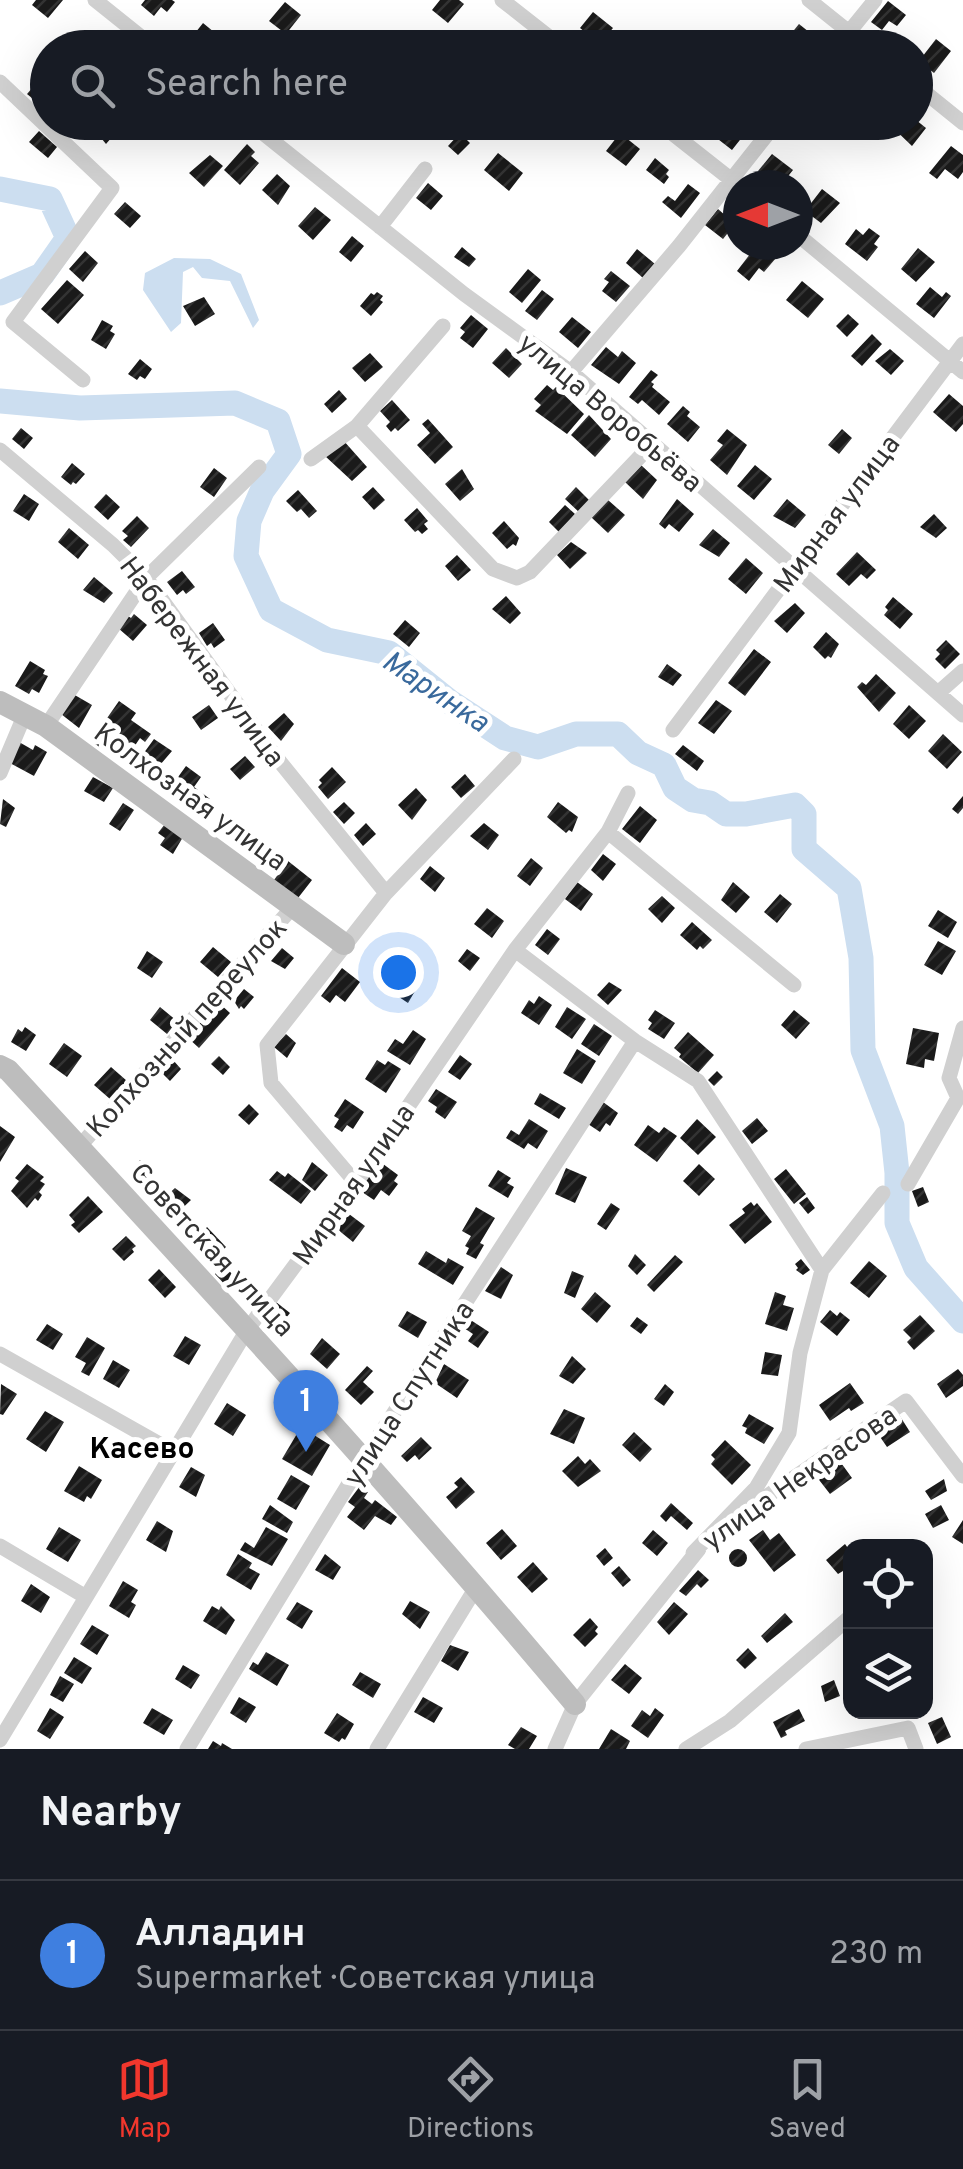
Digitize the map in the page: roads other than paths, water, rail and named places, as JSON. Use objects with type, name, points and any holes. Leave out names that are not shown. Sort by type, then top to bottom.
[{"type":"street","points":[[96,0],[133,30]]},
{"type":"street","points":[[502,0],[540,30]]},
{"type":"street","points":[[810,0],[847,30]]},
{"type":"street","points":[[851,30],[875,0]]},
{"type":"street","points":[[0,82],[30,110]]},
{"type":"street","points":[[933,99],[963,123]]},
{"type":"street","points":[[61,140],[112,188],[13,322],[83,380]]},
{"type":"street","name":"улица Воробьёва","points":[[271,140],[464,294],[571,372],[963,715]]},
{"type":"street","points":[[681,140],[723,173]]},
{"type":"street","points":[[744,170],[765,140]]},
{"type":"street","points":[[380,227],[425,169]]},
{"type":"street","points":[[571,372],[723,197]]},
{"type":"street","points":[[813,247],[957,367]]},
{"type":"street","points":[[310,459],[357,426],[443,326]]},
{"type":"street","name":"Мирная улица","points":[[673,730],[795,568],[957,367],[963,344]]},
{"type":"street","points":[[357,426],[493,569],[517,578],[530,572],[652,445]]},
{"type":"street","name":"Набережная улица","points":[[0,450],[113,545],[146,578],[272,752],[386,893]]},
{"type":"street","points":[[46,726],[146,578],[259,467]]},
{"type":"street","points":[[938,692],[963,671]]},
{"type":"street","name":"Колхозная улица","points":[[0,702],[46,726],[344,944]]},
{"type":"street","points":[[0,773],[26,714]]},
{"type":"street","points":[[356,1184],[272,1083],[266,1046],[386,893],[514,758]]},
{"type":"street","name":"Мирная улица","points":[[1,1735],[247,1330],[356,1184],[515,950],[608,832],[628,793]]},
{"type":"street","points":[[608,832],[794,985]]},
{"type":"street","name":"Колхозный переулок","points":[[79,1148],[292,908]]},
{"type":"street","points":[[515,950],[635,1041],[698,1081],[822,1270]]},
{"type":"street","points":[[908,1184],[958,1098],[949,1078],[963,1028]]},
{"type":"street","name":"улица Спутника","points":[[187,1749],[364,1459],[635,1041]]},
{"type":"street","name":"Советская улица","points":[[0,1066],[8,1070],[364,1459],[575,1704]]},
{"type":"street","points":[[694,1553],[756,1488],[789,1433],[800,1353],[822,1270],[882,1193]]},
{"type":"street","points":[[0,1354],[172,1451]]},
{"type":"street","name":"улица Некрасова","points":[[555,1749],[575,1704],[694,1553],[765,1495],[906,1401],[963,1476]]},
{"type":"street","points":[[0,1546],[86,1597]]},
{"type":"street","points":[[377,1749],[477,1586]]},
{"type":"street","points":[[686,1749],[730,1721],[843,1623]]},
{"type":"street","points":[[806,1749],[908,1728],[916,1749]]},
{"type":"water","points":[[174,258],[210,259],[241,274],[259,320],[253,328],[230,281],[202,278],[193,267],[183,272],[181,323],[171,332],[143,290],[145,273]]},
{"type":"waterway","name":"Маринка","points":[[0,189],[50,199],[68,238],[42,275],[0,293]]},
{"type":"waterway","name":"Маринка","points":[[0,401],[80,408],[235,403],[278,421],[289,454],[262,491],[249,521],[246,556],[271,610],[327,640],[389,653],[450,702],[505,738],[538,747],[576,734],[618,734],[638,753],[664,765],[675,788],[726,814],[795,805],[804,814],[804,849],[849,888],[861,958],[863,1050],[892,1126],[897,1223],[916,1268],[963,1321]]},
{"type":"place","name":"Алладин","points":[[306,1452]]},
{"type":"district","name":"Касево","points":[[142,1448]]}]
